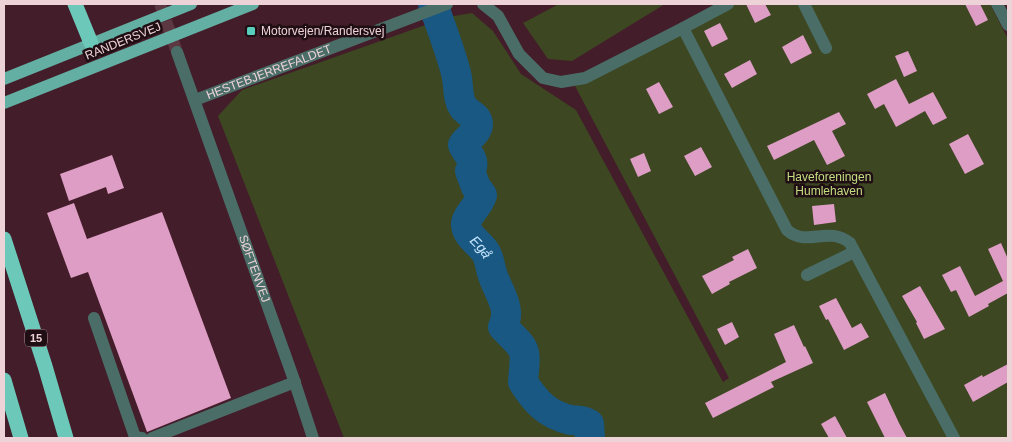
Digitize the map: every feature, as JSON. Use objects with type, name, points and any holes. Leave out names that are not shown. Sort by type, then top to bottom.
[{"type":"highway","points":[[75,4],[91,43]]},
{"type":"highway","name":"15","points":[[4,239],[66,438]]},
{"type":"highway","points":[[4,380],[21,438]]},
{"type":"main road","name":"RANDERSVEJ","points":[[4,79],[191,4]]},
{"type":"main road","name":"RANDERSVEJ","points":[[7,101],[253,4]]},
{"type":"main road","points":[[91,43],[99,65]]},
{"type":"street","name":"HESTEBJERREFALDET","points":[[177,52],[195,100],[445,4]]},
{"type":"street","points":[[483,4],[498,16],[519,54],[543,78],[561,82],[585,78],[728,4]]},
{"type":"street","points":[[804,4],[826,48]]},
{"type":"street","points":[[997,4],[1008,25]]},
{"type":"street","points":[[683,28],[787,230],[794,236],[801,238],[833,235],[842,237],[850,243],[954,438]]},
{"type":"street","name":"SØFTENVEJ","points":[[195,100],[313,438]]},
{"type":"street","points":[[808,275],[854,252]]},
{"type":"street","points":[[94,318],[135,437],[142,438]]},
{"type":"street","points":[[152,438],[295,382]]},
{"type":"green space","points":[[559,4],[665,4],[572,61],[548,59],[523,23]]},
{"type":"green space","name":"Haveforeningen Humlehaven","points":[[730,4],[990,4],[1008,39],[1008,438],[344,438],[218,116],[242,90],[448,17],[472,13],[493,31],[521,74],[576,110],[723,382],[729,378],[575,86]]},
{"type":"building","points":[[746,4],[765,4],[771,15],[755,23]]},
{"type":"building","points":[[965,4],[980,4],[988,20],[976,26]]},
{"type":"building","points":[[720,23],[728,39],[712,47],[704,31]]},
{"type":"building","points":[[803,35],[812,53],[791,64],[782,47]]},
{"type":"building","points":[[908,51],[917,71],[904,77],[895,56]]},
{"type":"building","points":[[750,60],[757,74],[732,88],[724,74]]},
{"type":"building","points":[[896,79],[909,104],[933,92],[947,118],[933,125],[925,111],[896,127],[884,104],[875,109],[867,94]]},
{"type":"building","points":[[659,82],[673,107],[659,114],[646,89]]},
{"type":"building","points":[[839,112],[846,124],[832,131],[845,156],[827,165],[814,140],[774,160],[767,146]]},
{"type":"building","points":[[968,134],[984,164],[965,174],[949,144]]},
{"type":"building","points":[[701,147],[712,167],[695,176],[684,156]]},
{"type":"building","points":[[644,153],[651,171],[638,177],[630,159]]},
{"type":"building","points":[[112,155],[124,188],[108,194],[106,187],[69,201],[60,174]]},
{"type":"building","points":[[74,203],[87,239],[162,212],[231,398],[147,432],[88,272],[71,278],[47,213]]},
{"type":"building","points":[[834,204],[836,222],[814,225],[812,206]]},
{"type":"building","points":[[1001,243],[1008,259],[1008,293],[969,317],[956,290],[951,292],[942,275],[960,266],[975,296],[1003,281],[988,249]]},
{"type":"building","points":[[748,249],[757,268],[729,282],[730,284],[712,294],[702,276],[734,260],[732,257]]},
{"type":"building","points":[[920,286],[945,329],[924,339],[917,322],[902,296]]},
{"type":"building","points":[[836,298],[852,328],[861,323],[869,337],[844,350],[819,306]]},
{"type":"building","points":[[732,322],[739,337],[725,345],[717,329]]},
{"type":"building","points":[[794,325],[813,363],[771,382],[774,387],[713,418],[705,403],[786,362],[774,334]]},
{"type":"building","points":[[1008,364],[1008,382],[973,402],[964,385]]},
{"type":"building","points":[[885,393],[907,438],[885,438],[867,402]]},
{"type":"building","points":[[835,416],[847,438],[829,438],[821,424]]},
{"type":"waterway","name":"Egå","points":[[433,4],[454,64],[461,103],[478,121],[478,127],[463,145],[471,158],[472,167],[470,171],[476,187],[482,195],[466,222],[467,229],[488,258],[505,307],[506,314],[503,327],[524,351],[523,382],[537,401],[548,411],[563,418],[583,421],[589,424],[590,438]]},
{"type":"tunnel","points":[[160,4],[177,52]]},
{"type":"place","name":"Motorvejen/Randersvej","points":[[251,31]]}]
